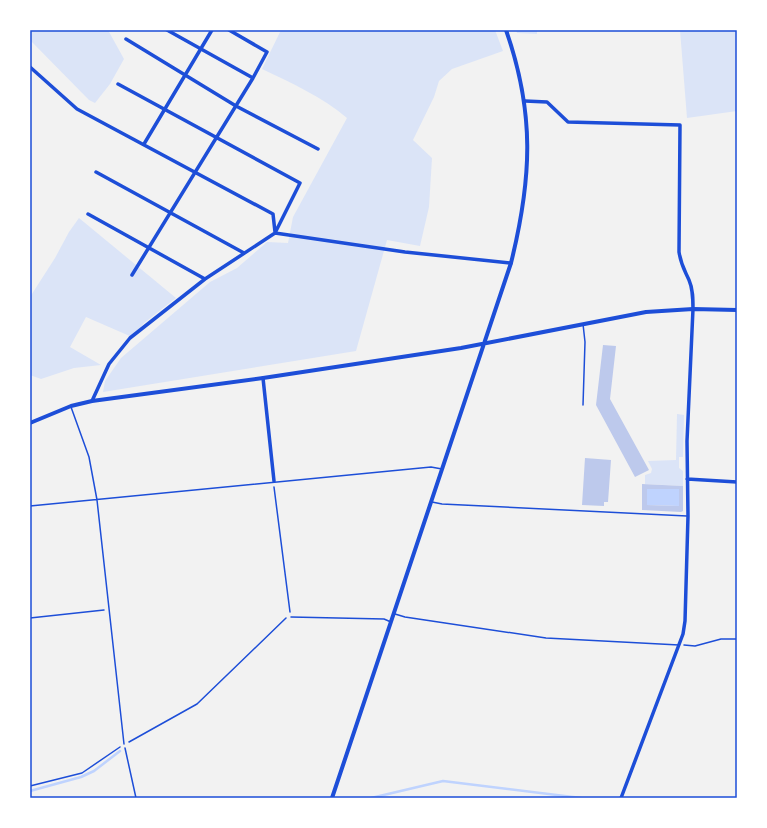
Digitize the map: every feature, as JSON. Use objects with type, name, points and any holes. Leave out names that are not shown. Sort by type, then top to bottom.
[{"type":"street","points":[[167,30],[200,50],[253,78]]},
{"type":"street","points":[[144,144],[212,30]]},
{"type":"street","points":[[132,275],[253,78],[267,52],[229,30]]},
{"type":"street","points":[[332,798],[395,614],[511,263],[520,227],[529,155],[528,118],[520,78],[506,30]]},
{"type":"street","points":[[126,39],[236,106],[318,149]]},
{"type":"street","points":[[30,67],[77,109],[273,214],[275,233]]},
{"type":"street","points":[[92,400],[109,364],[130,338],[205,279],[275,233],[300,183],[118,84]]},
{"type":"street","points":[[525,101],[547,102],[568,122],[680,125],[679,252],[681,267],[690,280],[693,309],[687,480],[688,516],[685,621],[679,645],[621,798]]},
{"type":"street","points":[[96,172],[244,253]]},
{"type":"street","points":[[88,214],[205,279]]},
{"type":"street","points":[[275,233],[405,252],[511,263]]},
{"type":"street","points":[[30,423],[71,406],[92,400],[263,378],[483,344],[646,312],[693,309],[737,310]]},
{"type":"street","points":[[263,378],[274,481]]},
{"type":"street","points":[[687,480],[737,482]]},
{"type":"lane","points":[[583,324],[586,342],[583,406]]},
{"type":"lane","points":[[71,406],[89,457],[97,500],[124,744]]},
{"type":"lane","points":[[30,506],[274,481],[431,467],[442,469]]},
{"type":"lane","points":[[432,502],[442,504],[688,516]]},
{"type":"lane","points":[[395,614],[405,617],[546,638],[679,645]]},
{"type":"lane","points":[[291,617],[384,619],[392,622]]},
{"type":"lane","points":[[30,708],[30,714]]},
{"type":"path","points":[[30,786],[82,773],[124,744],[197,704],[284,618],[291,617],[274,481]]},
{"type":"path","points":[[30,618],[108,610]]},
{"type":"path","points":[[679,645],[695,646],[721,638],[737,639]]},
{"type":"path","points":[[124,744],[136,798]]},
{"type":"shaded area","points":[[30,30],[108,30],[124,59],[110,84],[95,103],[89,100],[30,40]]},
{"type":"shaded area","points":[[281,30],[495,30],[503,51],[452,69],[439,81],[434,97],[413,140],[432,158],[429,207],[420,246],[387,240],[356,351],[103,392],[105,381],[121,358],[210,282],[237,268],[267,242],[288,243],[293,217],[347,118],[328,103],[262,69]]},
{"type":"shaded area","points":[[516,30],[537,30],[537,34],[517,33]]},
{"type":"shaded area","points":[[680,30],[737,30],[737,111],[687,118]]},
{"type":"shaded area","points":[[79,218],[176,298],[144,323],[132,337],[86,317],[70,347],[101,365],[74,368],[41,379],[30,375],[30,297]]},
{"type":"shaded area","points":[[677,414],[684,415],[683,457],[679,457],[679,468],[683,471],[683,486],[645,484],[645,475],[651,473],[652,469],[648,461],[676,460]]},
{"type":"water","points":[[647,489],[679,489],[679,506],[647,505]]},
{"type":"building","points":[[603,345],[616,346],[610,399],[649,470],[635,477],[596,405]]},
{"type":"building","points":[[585,458],[611,460],[608,502],[604,502],[604,506],[582,505]]},
{"type":"building","points":[[642,484],[683,486],[683,511],[642,510]],"holes":[[[647,489],[679,489],[679,506],[647,505]]]},
{"type":"waterway","points":[[30,791],[81,777],[94,771],[120,751]]},
{"type":"waterway","points":[[371,798],[443,781],[581,798]]}]
